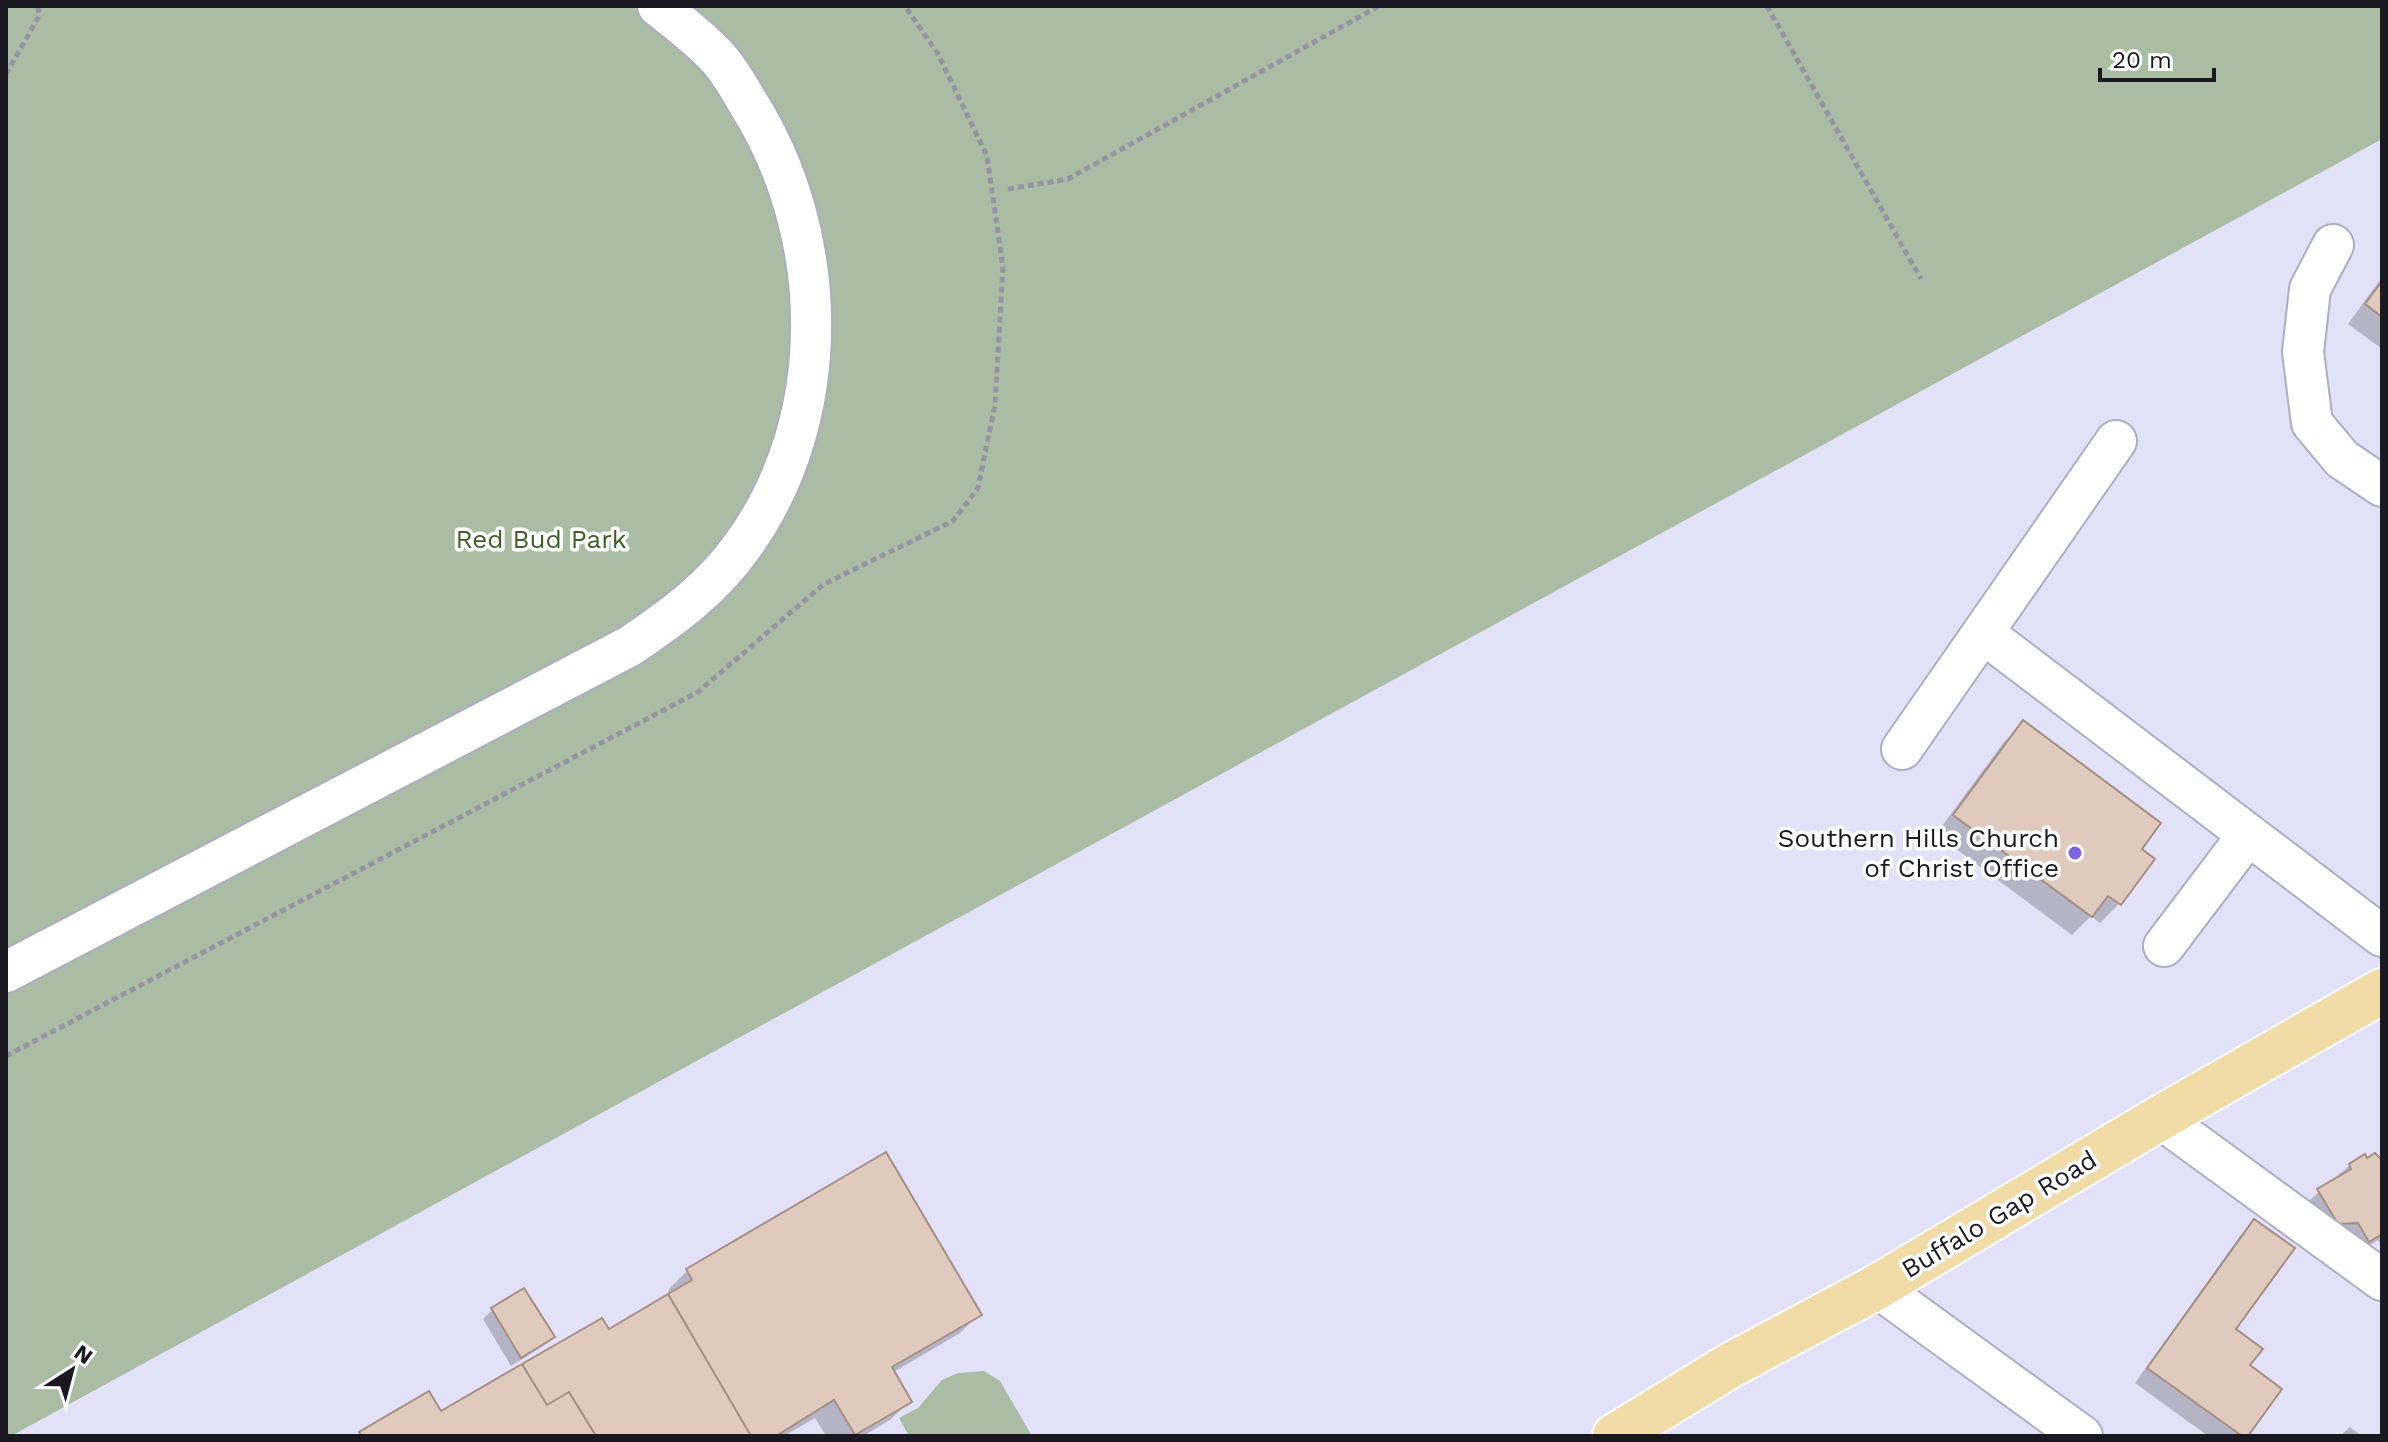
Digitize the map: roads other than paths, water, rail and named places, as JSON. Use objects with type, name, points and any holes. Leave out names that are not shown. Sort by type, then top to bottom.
[{"type":"main road","name":"Buffalo Gap Road","points":[[1615,1436],[1731,1365],[1877,1287],[2160,1118],[2382,991]]},
{"type":"street","points":[[6,972],[630,646],[693,601],[742,546],[763,515],[780,480],[804,403],[811,317],[809,275],[792,193],[759,120],[719,58],[658,6]]},
{"type":"street","points":[[2333,245],[2310,289],[2308,304],[2303,352],[2312,423],[2342,459],[2382,486]]},
{"type":"street","points":[[1902,749],[2116,441]]},
{"type":"street","points":[[1983,633],[2382,936]]},
{"type":"street","points":[[2164,946],[2248,835]]},
{"type":"street","points":[[2160,1118],[2382,1280]]},
{"type":"street","points":[[1877,1287],[2082,1436]]},
{"type":"place","name":"Southern Hills Church of Christ Office","points":[[2075,853]]},
{"type":"park label","name":"Red Bud Park","points":[[541,539]]}]
